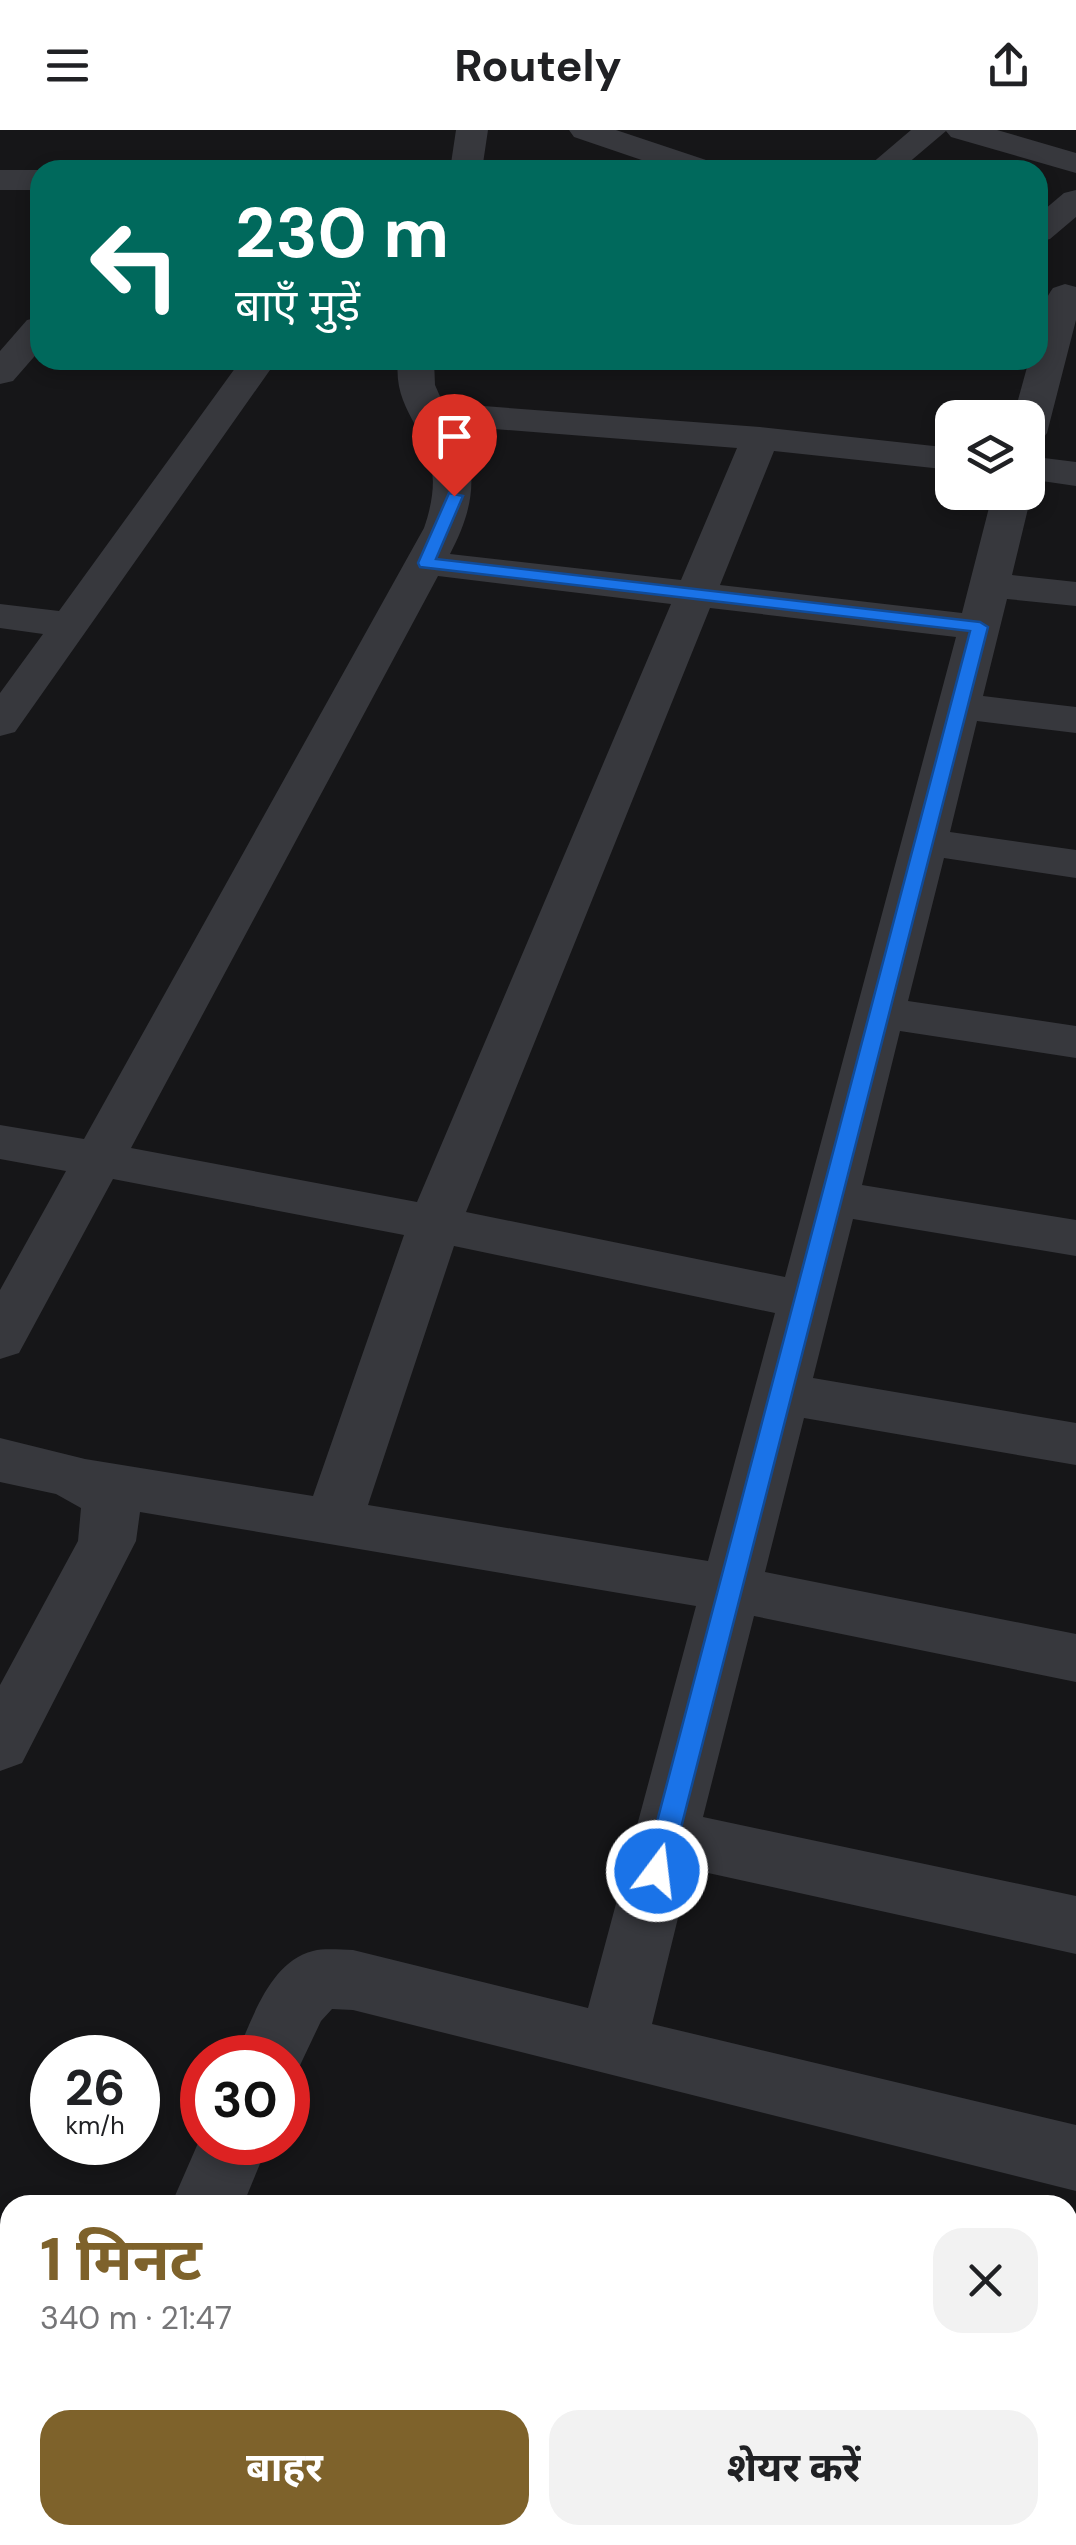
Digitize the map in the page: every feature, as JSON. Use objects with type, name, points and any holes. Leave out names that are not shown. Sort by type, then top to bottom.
[{"type":"street","points":[[468,160],[472,130]]},
{"type":"street","points":[[585,130],[678,148],[692,160]]},
{"type":"street","points":[[893,160],[931,130]]},
{"type":"street","points":[[962,130],[1076,164]]},
{"type":"street","points":[[0,180],[30,180]]},
{"type":"street","points":[[1048,224],[1076,200]]},
{"type":"street","points":[[1048,343],[1059,293]]},
{"type":"street","points":[[0,373],[30,339]]},
{"type":"street","points":[[0,722],[252,370]]},
{"type":"street","points":[[0,1339],[426,563],[454,496],[452,458],[420,392],[414,370]]},
{"type":"street","points":[[1035,400],[1042,370]]},
{"type":"street","points":[[430,412],[760,438],[935,457]]},
{"type":"street","points":[[1045,427],[1076,415]]},
{"type":"street","points":[[333,1522],[434,1225],[760,438]]},
{"type":"street","points":[[1045,470],[1076,474]]},
{"type":"street","points":[[612,2044],[926,842],[1008,510]]},
{"type":"street","points":[[426,563],[695,594],[985,606],[1076,594]]},
{"type":"street","points":[[0,616],[70,625]]},
{"type":"street","points":[[960,706],[1076,720]]},
{"type":"street","points":[[926,842],[1076,864]]},
{"type":"street","points":[[881,1012],[1076,1042]]},
{"type":"street","points":[[0,1142],[278,1191],[805,1300]]},
{"type":"street","points":[[832,1198],[1076,1238]]},
{"type":"street","points":[[781,1393],[1076,1444]]},
{"type":"street","points":[[0,1460],[85,1481],[730,1588],[1076,1658]]},
{"type":"street","points":[[0,1744],[107,1541],[112,1517],[107,1498],[85,1481]]},
{"type":"street","points":[[666,1836],[1076,1925]]},
{"type":"street","points":[[280,2035],[297,2000],[316,1979],[353,1980],[1076,2158]]},
{"type":"street","points":[[211,2195],[224,2165]]},
{"type":"route","points":[[454,496],[444,528],[426,563],[980,627],[657,1871]]}]
